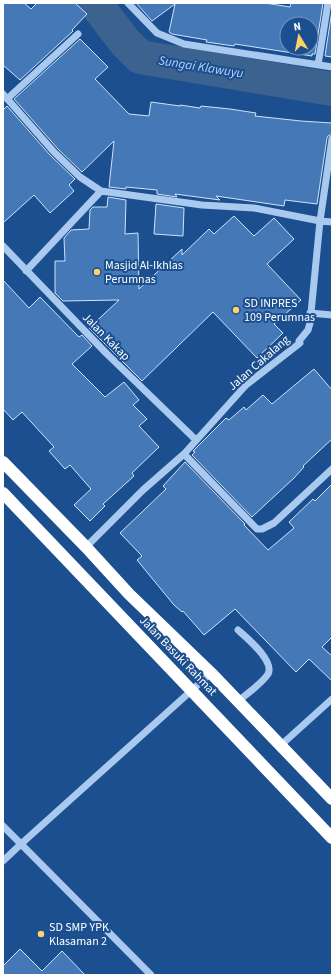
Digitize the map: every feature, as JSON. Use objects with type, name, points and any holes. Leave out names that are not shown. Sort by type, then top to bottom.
[{"type":"highway","name":"Jalan Basuki Rahmat","points":[[3,462],[86,547],[129,594],[210,673],[332,799]]},
{"type":"highway","name":"Jalan Basuki Rahmat","points":[[3,493],[332,838]]},
{"type":"street","points":[[128,3],[157,33],[184,44],[332,67]]},
{"type":"street","points":[[318,65],[328,3]]},
{"type":"street","points":[[78,34],[5,96],[54,152],[80,178],[101,191],[202,205],[254,208],[332,222]]},
{"type":"street","name":"Jalan Cakalang","points":[[86,547],[143,490],[184,454],[246,385],[300,343],[299,341],[308,330],[320,221],[332,139]]},
{"type":"street","points":[[26,271],[101,191]]},
{"type":"street","name":"Jalan Kakap","points":[[3,246],[106,353],[196,440]]},
{"type":"street","points":[[310,313],[332,316]]},
{"type":"street","points":[[184,454],[256,529],[262,529],[274,523],[332,469]]},
{"type":"street","points":[[238,630],[268,660],[269,669],[266,676],[238,702]]},
{"type":"street","points":[[3,861],[210,673]]},
{"type":"street","points":[[280,746],[332,699]]},
{"type":"street","points":[[3,826],[151,975]]},
{"type":"building","points":[[3,3],[24,3],[31,9],[37,3],[75,3],[87,14],[72,30],[73,31],[20,80],[3,65]]},
{"type":"building","points":[[136,3],[265,3],[290,7],[291,3],[323,3],[319,28],[319,16],[279,16],[279,51],[235,44],[234,46],[206,42],[207,40],[172,34],[169,32],[175,4],[152,21]]},
{"type":"building","points":[[332,10],[332,57],[325,56]]},
{"type":"building","points":[[80,39],[108,67],[95,79],[129,114],[149,116],[151,102],[200,108],[201,106],[230,109],[256,113],[255,116],[332,123],[332,134],[327,138],[317,204],[285,200],[284,206],[216,196],[220,200],[175,194],[177,197],[157,194],[157,190],[109,187],[114,141],[82,172],[58,149],[14,99]]},
{"type":"building","points":[[7,106],[50,155],[75,179],[69,185],[74,191],[50,213],[34,195],[3,223],[3,110]]},
{"type":"building","points":[[108,197],[126,200],[125,234],[138,233],[139,289],[182,249],[182,255],[209,229],[214,234],[234,216],[254,236],[274,218],[294,239],[267,264],[301,300],[274,324],[283,333],[257,358],[213,312],[142,381],[89,328],[119,300],[63,301],[55,293],[55,261],[65,261],[64,238],[71,230],[89,229],[90,210],[93,207],[107,207]]},
{"type":"building","points":[[156,204],[184,208],[183,236],[154,234]]},
{"type":"building","points":[[3,280],[29,308],[40,297],[79,337],[82,335],[92,346],[72,364],[105,397],[124,382],[139,400],[133,405],[147,419],[139,426],[159,447],[132,473],[134,476],[103,504],[105,506],[90,521],[74,505],[91,489],[70,465],[65,469],[49,451],[54,447],[22,412],[13,420],[3,409]]},
{"type":"building","points":[[314,369],[332,390],[332,439],[303,466],[304,467],[294,478],[252,517],[192,455],[195,452],[193,451],[226,418],[229,420],[244,407],[246,410],[263,395],[272,404]]},
{"type":"building","points":[[185,462],[268,550],[294,528],[289,522],[313,499],[315,501],[332,484],[332,637],[322,647],[332,656],[332,681],[309,659],[296,672],[235,609],[204,635],[183,611],[182,612],[174,605],[137,560],[142,556],[120,533],[166,489],[163,486]]},
{"type":"building","points":[[20,949],[42,971],[62,951],[85,975],[3,975],[3,966]]},
{"type":"waterway","name":"Sungai Klawuyu","points":[[95,3],[125,42],[140,57],[332,89]]},
{"type":"place","name":"Masjid Al-Ikhlas Perumnas","points":[[97,272]]},
{"type":"place","name":"SD INPRES 109 Perumnas","points":[[236,310]]},
{"type":"place","name":"SD SMP YPK Klasaman 2","points":[[41,934]]}]
